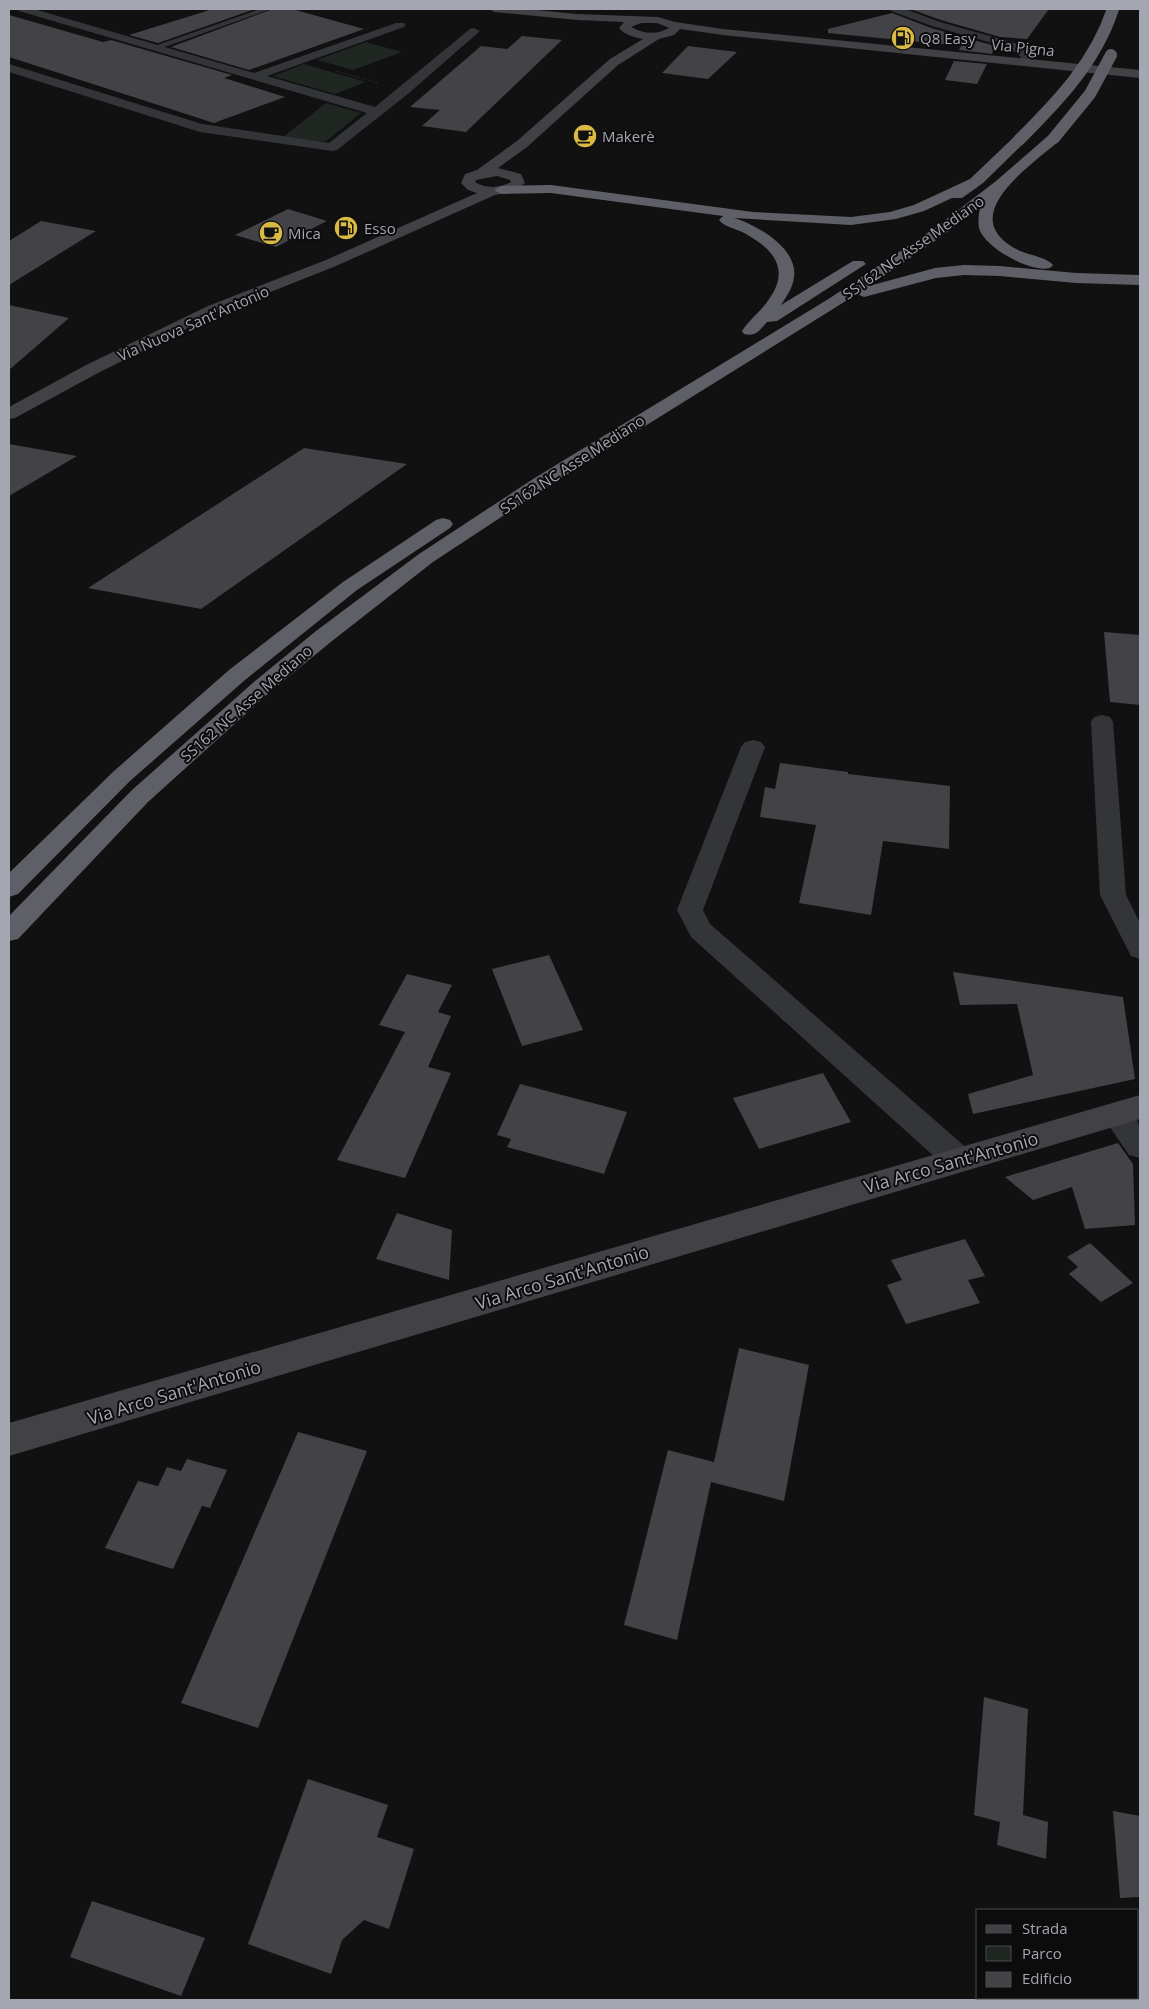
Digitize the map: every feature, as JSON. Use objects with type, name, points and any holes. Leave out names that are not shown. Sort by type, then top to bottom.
[{"type":"highway","name":"SS162 NC Asse Mediano","points":[[922,221],[978,180],[1071,86],[1090,59],[1113,9]]},
{"type":"highway","name":"SS162 NC Asse Mediano","points":[[9,932],[140,796],[263,686],[324,636],[426,558],[620,432],[836,300],[940,231],[1001,184],[1054,138],[1090,94],[1116,44]]},
{"type":"highway","points":[[513,176],[550,189]]},
{"type":"highway","points":[[497,191],[550,189],[752,216],[851,222],[892,216],[919,208],[978,180]]},
{"type":"highway","points":[[1001,184],[987,206],[985,222],[986,230],[996,242],[1019,257],[1054,268],[1105,279]]},
{"type":"highway","name":"SS162 NC Asse Mediano","points":[[675,206],[734,222],[762,237],[782,255],[788,275],[782,292],[742,336],[867,258]]},
{"type":"highway","points":[[836,300],[935,273],[964,270],[1027,272],[1140,280]]},
{"type":"highway","name":"SS162 NC Asse Mediano","points":[[15,882],[122,776],[237,675],[350,586],[533,465]]},
{"type":"street","points":[[23,9],[377,112]]},
{"type":"street","name":"Via Pigna","points":[[494,9],[577,17],[637,21],[658,20],[672,29]]},
{"type":"street","points":[[895,9],[936,24],[1014,46],[1025,54],[1029,63]]},
{"type":"street","name":"Via Pigna","points":[[577,17],[657,35],[672,29],[723,32],[1140,74]]},
{"type":"street","points":[[628,30],[628,24],[637,21]]},
{"type":"street","points":[[256,76],[400,25]]},
{"type":"street","name":"Via Nuova Sant'Antonio","points":[[614,62],[629,38],[628,30]]},
{"type":"street","points":[[9,68],[200,128],[332,147],[405,90],[474,31]]},
{"type":"street","name":"Via Nuova Sant'Antonio","points":[[436,215],[468,183],[470,177],[482,173],[522,144],[614,62],[657,35]]},
{"type":"street","name":"Via Nuova Sant'Antonio","points":[[9,414],[92,369],[214,310],[340,260],[389,239],[436,215],[514,186],[518,183],[513,176],[522,144]]},
{"type":"street","points":[[482,173],[497,172],[513,176]]},
{"type":"street","points":[[468,183],[476,189],[497,191]]},
{"type":"street","points":[[1102,722],[1113,895],[1140,949]]},
{"type":"street","points":[[753,746],[690,910],[700,930],[958,1159]]},
{"type":"street","name":"Via Arco Sant'Antonio","points":[[9,1440],[1128,1110],[1140,1146]]},
{"type":"lane","points":[[156,47],[267,9]]},
{"type":"path","points":[[299,61],[405,90]]},
{"type":"green space","points":[[366,42],[402,52],[353,70],[317,60]]},
{"type":"green space","points":[[304,64],[366,82],[335,94],[273,76]]},
{"type":"green space","points":[[326,103],[361,113],[325,142],[283,137]]},
{"type":"building","points":[[213,9],[255,9],[158,43],[129,35]]},
{"type":"building","points":[[273,9],[292,9],[364,29],[249,70],[171,47]]},
{"type":"building","points":[[910,9],[1049,9],[1027,39],[1000,37]]},
{"type":"building","points":[[892,13],[931,28],[995,46],[992,54],[959,50],[961,46],[828,33],[828,29]]},
{"type":"building","points":[[9,15],[103,42],[111,40],[232,75],[224,78],[285,97],[214,123],[9,57]]},
{"type":"building","points":[[522,36],[562,40],[466,132],[422,126],[440,110],[410,107],[481,46],[507,49]]},
{"type":"building","points":[[688,46],[737,52],[708,79],[662,73]]},
{"type":"building","points":[[954,61],[987,64],[977,84],[945,80]]},
{"type":"building","points":[[288,209],[327,221],[276,247],[235,235]]},
{"type":"building","points":[[41,221],[96,231],[9,285],[9,241]]},
{"type":"building","points":[[9,305],[69,318],[9,370]]},
{"type":"building","points":[[9,444],[77,456],[9,496]]},
{"type":"building","points":[[304,448],[407,464],[201,609],[88,588]]},
{"type":"building","points":[[1104,632],[1140,635],[1140,705],[1110,702]]},
{"type":"building","points":[[780,763],[848,772],[848,774],[950,786],[949,849],[883,841],[871,915],[799,903],[816,825],[760,817],[765,787],[775,789]]},
{"type":"building","points":[[549,955],[583,1030],[522,1046],[492,969]]},
{"type":"building","points":[[953,972],[1123,997],[1135,1079],[973,1114],[968,1094],[1033,1075],[1017,1004],[960,1005]]},
{"type":"building","points":[[407,974],[452,985],[438,1012],[451,1016],[428,1067],[451,1073],[405,1178],[337,1160],[405,1032],[379,1025]]},
{"type":"building","points":[[823,1073],[851,1122],[759,1149],[733,1098]]},
{"type":"building","points":[[520,1084],[627,1112],[604,1174],[507,1147],[511,1139],[497,1135]]},
{"type":"building","points":[[1118,1143],[1133,1164],[1135,1225],[1085,1229],[1072,1187],[1033,1200],[1005,1177]]},
{"type":"building","points":[[397,1213],[452,1230],[449,1280],[376,1259]]},
{"type":"building","points":[[965,1239],[985,1276],[968,1280],[980,1303],[906,1324],[887,1285],[902,1280],[891,1260]]},
{"type":"building","points":[[1090,1243],[1133,1283],[1101,1302],[1069,1274],[1078,1267],[1067,1257]]},
{"type":"building","points":[[739,1348],[809,1365],[784,1501],[711,1482],[677,1640],[624,1625],[668,1450],[714,1462]]},
{"type":"building","points":[[298,1432],[367,1451],[258,1728],[181,1703]]},
{"type":"building","points":[[187,1459],[227,1470],[210,1508],[202,1506],[173,1569],[105,1548],[138,1481],[158,1486],[167,1467],[181,1471]]},
{"type":"building","points":[[984,1697],[1028,1709],[1023,1815],[1048,1822],[1046,1859],[997,1845],[1000,1822],[974,1815]]},
{"type":"building","points":[[308,1779],[388,1805],[377,1837],[414,1849],[389,1929],[364,1920],[342,1940],[331,1974],[248,1944]]},
{"type":"building","points":[[1113,1811],[1140,1816],[1140,1897],[1120,1898]]},
{"type":"building","points":[[92,1901],[205,1938],[181,1996],[70,1957]]},
{"type":"place","name":"Q8 Easy","points":[[903,38]]},
{"type":"place","name":"Makerè","points":[[585,136]]},
{"type":"place","name":"Esso","points":[[346,228]]},
{"type":"place","name":"Mica","points":[[271,233]]}]
